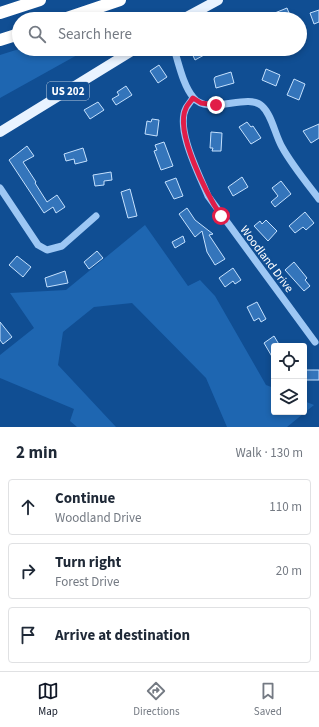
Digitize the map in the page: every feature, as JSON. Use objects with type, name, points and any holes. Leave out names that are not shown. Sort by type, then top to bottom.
[{"type":"highway","points":[[0,13],[40,0]]},
{"type":"highway","points":[[85,12],[120,0]]},
{"type":"highway","points":[[0,40],[12,36]]},
{"type":"main road","points":[[196,12],[218,0]]},
{"type":"main road","name":"US 202","points":[[0,132],[124,56]]},
{"type":"street","points":[[177,56],[190,93],[193,98],[201,103],[216,105],[250,102],[260,104],[264,108],[289,159],[319,199]]},
{"type":"street","name":"Woodland Drive","points":[[193,98],[186,108],[184,129],[197,171],[208,196],[315,342]]},
{"type":"street","points":[[0,188],[38,245],[47,250],[62,246],[96,216]]},
{"type":"shaded area","points":[[12,51],[12,56],[75,56],[0,98],[0,55]]},
{"type":"shaded area","points":[[145,225],[188,286],[200,280],[215,296],[266,385],[271,387],[271,415],[302,415],[287,427],[227,427],[206,378],[132,303],[94,307],[63,332],[58,365],[116,427],[77,427],[70,421],[74,409],[0,378],[0,355],[34,328],[10,293],[66,290]]},
{"type":"shaded area","points":[[307,402],[314,405],[307,411]]},
{"type":"building","points":[[287,8],[289,12],[277,12]]},
{"type":"building","points":[[319,10],[319,22],[314,24],[310,13]]},
{"type":"building","points":[[193,56],[202,56],[195,60]]},
{"type":"building","points":[[159,65],[167,77],[158,83],[150,71]]},
{"type":"building","points":[[266,69],[280,75],[276,86],[262,80]]},
{"type":"building","points":[[231,72],[234,83],[216,88],[215,77]]},
{"type":"building","points":[[294,79],[305,84],[299,100],[287,95]]},
{"type":"building","points":[[126,86],[132,95],[116,105],[112,99],[119,95],[117,92]]},
{"type":"building","points":[[98,102],[104,110],[90,119],[84,110]]},
{"type":"building","points":[[152,119],[159,120],[157,136],[145,134],[147,121],[151,122]]},
{"type":"building","points":[[247,122],[251,127],[253,126],[261,138],[251,144],[239,127]]},
{"type":"building","points":[[319,124],[319,138],[311,143],[303,131]]},
{"type":"building","points":[[211,132],[222,133],[221,151],[212,151],[213,148],[210,148]]},
{"type":"building","points":[[164,142],[173,166],[161,170],[154,151],[157,150],[155,145]]},
{"type":"building","points":[[27,146],[34,156],[23,162],[36,182],[35,183],[47,202],[57,195],[65,207],[56,213],[53,207],[44,213],[9,160]]},
{"type":"building","points":[[83,148],[87,161],[75,164],[74,159],[66,161],[64,154]]},
{"type":"building","points":[[111,172],[112,180],[104,181],[104,185],[95,186],[93,175]]},
{"type":"building","points":[[242,177],[248,187],[233,196],[228,187]]},
{"type":"building","points":[[176,178],[183,196],[174,199],[165,182]]},
{"type":"building","points":[[281,181],[291,194],[275,207],[271,202],[278,196],[272,188]]},
{"type":"building","points":[[130,189],[137,216],[128,218],[121,192]]},
{"type":"building","points":[[187,208],[195,220],[213,234],[209,235],[225,259],[215,265],[207,252],[202,231],[195,237],[179,214]]},
{"type":"building","points":[[305,212],[314,223],[306,230],[303,227],[295,233],[289,226]]},
{"type":"building","points":[[266,220],[277,231],[268,241],[254,226],[260,221],[262,224]]},
{"type":"building","points":[[183,236],[185,242],[175,248],[172,242]]},
{"type":"building","points":[[97,251],[103,258],[89,269],[84,262]]},
{"type":"building","points":[[17,256],[31,267],[23,277],[9,265]]},
{"type":"building","points":[[294,262],[307,278],[305,280],[310,286],[304,291],[285,270]]},
{"type":"building","points":[[233,268],[241,280],[235,284],[233,281],[225,287],[219,278]]},
{"type":"building","points":[[65,271],[68,283],[47,287],[45,278]]},
{"type":"building","points":[[257,302],[266,319],[261,322],[259,318],[254,321],[247,307]]},
{"type":"building","points":[[0,322],[12,337],[3,344],[0,340]]},
{"type":"building","points":[[274,336],[278,343],[271,343],[271,355],[264,343]]},
{"type":"building","points":[[307,370],[319,370],[319,380],[307,380]]},
{"type":"route","points":[[216,105],[204,104],[193,98],[184,113],[184,129],[197,171],[208,196],[221,216]]}]
